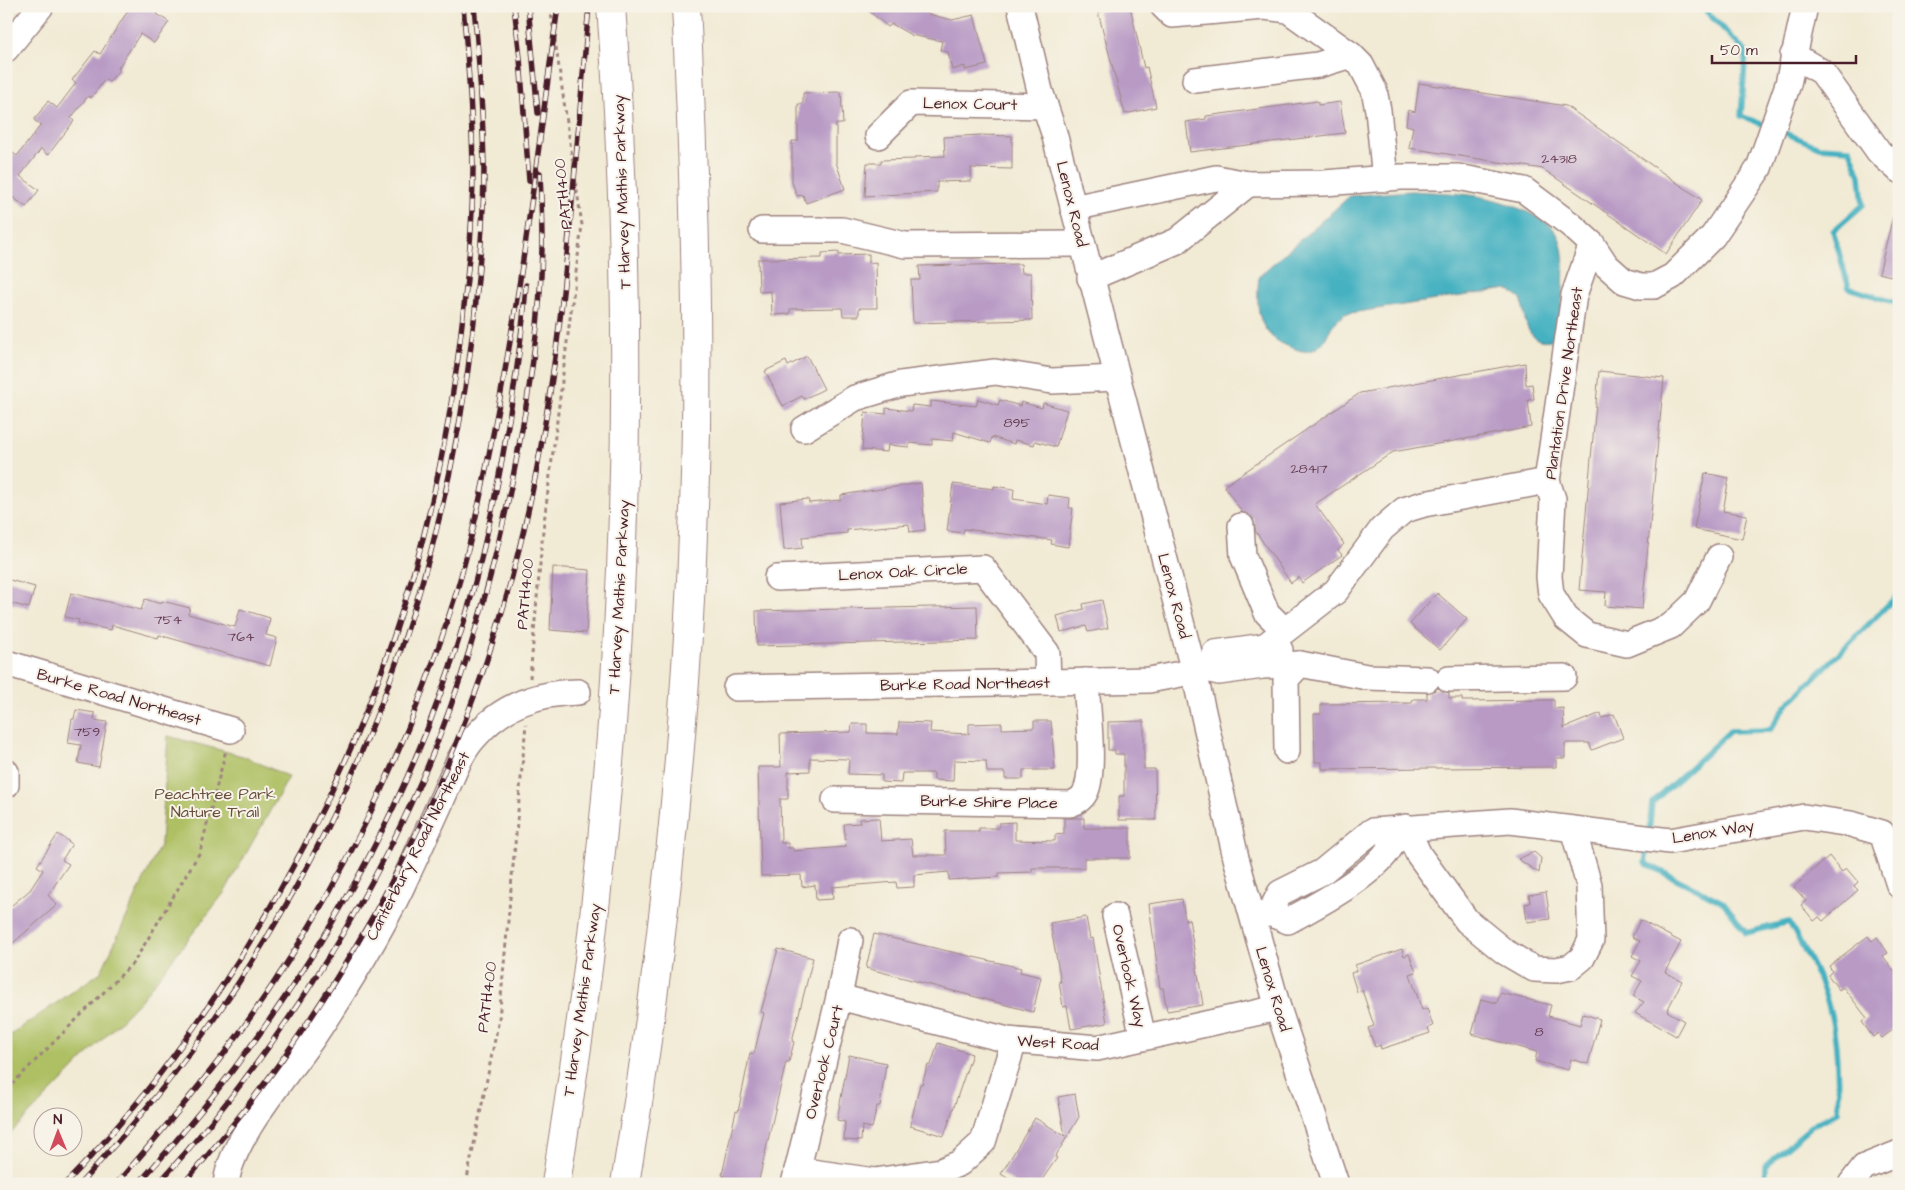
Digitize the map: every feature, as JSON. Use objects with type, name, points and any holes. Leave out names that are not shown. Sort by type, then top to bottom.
[{"type":"highway","name":"T Harvey Mathis Parkway","points":[[556,1184],[577,1048],[599,870],[611,738],[623,548],[627,416],[625,221],[611,6]]},
{"type":"highway","points":[[625,1184],[661,944],[679,763],[688,638],[696,426],[696,320],[692,116],[686,6]]},
{"type":"street","points":[[6,49],[41,6]]},
{"type":"street","name":"Lenox Road","points":[[1020,6],[1116,378],[1200,671],[1236,858],[1261,916],[1278,1008],[1336,1184]]},
{"type":"street","points":[[1163,6],[1172,14],[1248,7],[1275,7],[1288,10],[1351,55],[1361,65],[1374,90],[1378,110],[1385,179]]},
{"type":"street","points":[[1072,208],[1216,178],[1248,184],[1324,184],[1385,179],[1458,177],[1524,190],[1571,225],[1592,244],[1606,265],[1624,281],[1641,286],[1654,286],[1673,276],[1713,236],[1759,168],[1788,84],[1793,54],[1805,6]]},
{"type":"street","points":[[1793,54],[1822,72],[1879,152],[1899,170]]},
{"type":"street","points":[[1196,80],[1318,65],[1351,55]]},
{"type":"street","name":"Lenox Court","points":[[878,136],[911,103],[1045,106]]},
{"type":"street","points":[[1198,182],[1208,215]]},
{"type":"street","points":[[1090,278],[1176,241],[1179,232],[1194,218],[1208,215],[1248,184]]},
{"type":"street","points":[[762,230],[842,230],[905,245],[1081,244]]},
{"type":"street","name":"Plantation Drive Northeast","points":[[1592,244],[1574,295],[1547,480],[1553,500],[1549,577],[1550,594],[1566,618],[1587,635],[1627,644],[1671,626],[1696,601],[1719,557]]},
{"type":"street","points":[[804,429],[856,398],[901,384],[994,372],[1052,381],[1116,378]]},
{"type":"street","points":[[1253,654],[1336,591],[1382,530],[1404,510],[1424,504],[1547,480]]},
{"type":"street","points":[[1241,526],[1242,556],[1267,614],[1284,630]]},
{"type":"street","name":"Lenox Oak Circle","points":[[777,578],[983,568],[1047,653],[1048,682]]},
{"type":"street","name":"Burke Road Northeast","points":[[736,688],[1149,680],[1200,671],[1219,672],[1253,654],[1367,677],[1438,679],[1564,677]]},
{"type":"street","points":[[1286,751],[1286,679],[1300,664]]},
{"type":"street","name":"Burke Road Northeast","points":[[8,671],[231,730]]},
{"type":"street","name":"Burke Shire Place","points":[[836,800],[1077,802],[1085,793],[1090,768],[1086,681]]},
{"type":"street","name":"Canterbury Road Northeast","points":[[226,1184],[240,1142],[315,1034],[366,952],[407,875],[460,758],[474,738],[498,715],[528,699],[553,693],[578,692]]},
{"type":"street","points":[[6,772],[6,785]]},
{"type":"street","name":"Lenox Way","points":[[1261,916],[1280,893],[1322,872],[1372,831],[1510,821],[1670,841],[1804,817],[1850,824],[1882,834],[1899,885]]},
{"type":"street","points":[[1261,916],[1288,921],[1335,894],[1365,874],[1391,848],[1402,828],[1419,855],[1467,921],[1505,952],[1534,969],[1556,970],[1571,967],[1582,958],[1590,940],[1589,885],[1573,829]]},
{"type":"street","points":[[1322,872],[1335,894]]},
{"type":"street","name":"Overlook Way","points":[[1115,916],[1143,1037]]},
{"type":"street","name":"Overlook Court","points":[[796,1177],[839,997],[850,940]]},
{"type":"street","name":"West Road","points":[[839,997],[1014,1041],[1097,1048],[1278,1008]]},
{"type":"street","points":[[796,1177],[875,1181],[941,1171],[960,1163],[983,1142],[1014,1041]]},
{"type":"street","points":[[1851,1184],[1864,1167],[1899,1153]]},
{"type":"path","name":"PATH400","points":[[466,1184],[499,1019],[543,530],[582,225],[550,6]]},
{"type":"path","points":[[6,1090],[134,962],[200,852],[231,730]]},
{"type":"green space","name":"Peachtree Park Nature Trail","points":[[168,736],[246,757],[289,777],[224,893],[140,1001],[35,1108],[32,1108],[32,1111],[6,1138],[6,1038],[101,972],[161,843]]},
{"type":"water","points":[[1411,191],[1473,195],[1487,198],[1517,207],[1541,219],[1552,228],[1560,240],[1564,274],[1557,338],[1539,340],[1534,337],[1526,325],[1522,300],[1507,289],[1344,314],[1332,326],[1321,345],[1309,351],[1296,349],[1281,343],[1265,329],[1259,310],[1259,276],[1350,196]]},
{"type":"building","points":[[131,6],[145,6],[169,22],[154,43],[140,34],[118,68],[120,69],[109,82],[105,79],[91,98],[88,96],[71,118],[74,121],[48,155],[41,149],[20,176],[39,190],[26,207],[7,193],[6,195],[6,148],[17,156],[41,125],[34,120],[48,101],[57,108],[76,83],[72,80],[95,51],[100,54]]},
{"type":"building","points":[[863,6],[920,6],[928,14],[952,20],[974,15],[987,65],[965,70],[965,66],[952,70],[948,52],[940,50],[942,41],[911,35],[892,24],[888,27]]},
{"type":"building","points":[[1130,6],[1144,68],[1147,67],[1156,107],[1125,114],[1098,12]]},
{"type":"building","points":[[1419,83],[1566,106],[1702,200],[1666,254],[1543,169],[1409,148],[1413,127],[1406,125],[1408,110],[1415,112]]},
{"type":"building","points":[[841,92],[843,124],[836,124],[836,162],[845,189],[806,203],[803,195],[797,196],[792,182],[792,141],[798,141],[798,104],[803,104],[803,93]]},
{"type":"building","points":[[1318,101],[1318,105],[1340,102],[1345,133],[1190,152],[1186,122],[1206,119],[1206,116]]},
{"type":"building","points":[[1012,136],[1012,169],[971,168],[971,181],[937,182],[937,192],[865,196],[867,163],[881,163],[881,160],[945,156],[944,137]]},
{"type":"building","points":[[1893,216],[1899,217],[1899,278],[1879,273]]},
{"type":"building","points":[[839,252],[839,255],[869,254],[869,263],[876,262],[877,308],[859,308],[859,316],[843,316],[842,308],[790,309],[790,314],[772,315],[771,291],[759,292],[758,259],[822,258],[822,253]]},
{"type":"building","points":[[1021,264],[1022,273],[1031,273],[1032,320],[913,323],[911,280],[920,280],[919,266]]},
{"type":"building","points":[[807,356],[824,389],[804,399],[802,396],[783,406],[765,371],[786,361],[788,366]]},
{"type":"building","points":[[1525,363],[1526,385],[1532,384],[1534,399],[1528,400],[1531,427],[1393,452],[1315,504],[1344,544],[1338,550],[1342,555],[1302,583],[1299,577],[1291,583],[1256,532],[1253,518],[1242,512],[1224,486],[1360,393]]},
{"type":"building","points":[[1599,371],[1664,378],[1642,609],[1605,606],[1606,592],[1579,590]]},
{"type":"building","points":[[978,399],[998,405],[1000,400],[1020,406],[1021,402],[1042,408],[1043,403],[1067,410],[1056,447],[1035,441],[1034,445],[1015,440],[1014,444],[992,437],[990,443],[954,432],[953,441],[932,439],[932,445],[909,443],[909,447],[888,445],[887,452],[862,450],[865,412],[886,414],[886,408],[911,411],[912,405],[931,407],[931,401],[976,406]]},
{"type":"building","points":[[1705,473],[1729,478],[1723,511],[1747,515],[1742,539],[1694,529]]},
{"type":"building","points":[[921,483],[925,530],[910,532],[909,524],[847,530],[847,533],[802,537],[803,548],[784,550],[780,502],[808,499],[809,503],[841,500],[841,495]]},
{"type":"building","points":[[953,484],[994,489],[994,486],[1014,489],[1013,499],[1047,504],[1048,495],[1070,498],[1069,508],[1073,508],[1068,547],[1051,544],[1052,540],[964,529],[963,533],[947,531]]},
{"type":"building","points":[[553,567],[590,570],[586,633],[550,630]]},
{"type":"building","points":[[6,579],[35,587],[29,608],[6,602]]},
{"type":"building","points":[[71,593],[141,610],[145,599],[161,604],[162,601],[190,608],[188,614],[235,627],[240,609],[270,618],[266,635],[277,638],[270,666],[159,635],[158,638],[112,625],[111,630],[78,623],[79,620],[65,617]]},
{"type":"building","points":[[1437,593],[1467,619],[1440,650],[1410,624]]},
{"type":"building","points":[[1102,600],[1108,628],[1088,632],[1086,626],[1061,632],[1057,616],[1084,609],[1083,604]]},
{"type":"building","points":[[977,606],[978,640],[757,646],[756,611]]},
{"type":"building","points":[[1438,688],[1449,693],[1449,698],[1462,698],[1462,701],[1554,700],[1554,709],[1563,708],[1564,728],[1601,713],[1602,718],[1614,714],[1623,738],[1592,750],[1589,743],[1565,743],[1565,758],[1556,758],[1556,767],[1322,769],[1322,762],[1315,762],[1314,714],[1321,714],[1321,704],[1412,703],[1413,699],[1427,699],[1427,693]]},
{"type":"building","points":[[76,710],[95,713],[94,720],[107,722],[99,767],[78,763],[81,745],[68,743],[72,719],[74,719]]},
{"type":"building","points":[[1034,721],[1051,721],[1055,770],[1023,770],[1023,779],[1005,779],[1005,772],[987,772],[986,761],[954,760],[953,781],[934,780],[934,773],[902,773],[901,783],[882,782],[882,775],[848,774],[849,759],[810,758],[810,771],[788,772],[788,799],[780,799],[781,843],[788,843],[788,848],[793,848],[793,851],[846,847],[844,824],[860,823],[859,819],[879,818],[881,841],[911,839],[913,855],[946,855],[945,831],[979,831],[979,828],[999,828],[999,823],[1015,822],[1015,840],[1055,841],[1055,835],[1064,834],[1064,818],[1084,818],[1084,828],[1130,828],[1130,858],[1084,858],[1084,868],[1032,868],[1032,872],[999,873],[999,877],[949,880],[949,872],[914,875],[914,887],[897,888],[896,882],[832,887],[833,899],[816,900],[815,885],[802,887],[801,875],[761,876],[758,767],[781,767],[780,734],[851,732],[852,724],[867,724],[867,733],[898,734],[899,722],[931,723],[930,732],[969,734],[969,724],[1002,723],[1002,729],[1034,728]]},
{"type":"building","points":[[1144,721],[1144,769],[1155,769],[1156,820],[1119,820],[1119,796],[1124,796],[1124,754],[1115,754],[1115,750],[1108,750],[1108,722]]},
{"type":"building","points":[[58,834],[72,844],[62,860],[69,864],[48,895],[57,905],[6,949],[6,910],[30,890],[43,870],[37,866]]},
{"type":"building","points":[[1534,852],[1541,858],[1539,873],[1518,859]]},
{"type":"building","points":[[1829,856],[1842,872],[1846,868],[1858,882],[1854,886],[1858,890],[1823,921],[1819,917],[1814,921],[1801,905],[1806,901],[1794,887]]},
{"type":"building","points":[[1546,892],[1550,919],[1527,922],[1525,904],[1530,903],[1529,895]]},
{"type":"building","points":[[1182,899],[1185,920],[1189,919],[1203,1005],[1167,1011],[1163,988],[1160,988],[1149,904]]},
{"type":"building","points":[[1086,917],[1090,939],[1093,938],[1107,1023],[1071,1029],[1067,1006],[1063,1007],[1059,981],[1061,982],[1050,923]]},
{"type":"building","points":[[1640,920],[1681,942],[1665,972],[1682,981],[1667,1011],[1684,1021],[1676,1036],[1635,1013],[1644,1002],[1633,996],[1642,981],[1632,976],[1641,961],[1632,956],[1640,941],[1632,937]]},
{"type":"building","points":[[874,934],[1021,968],[1020,972],[1041,977],[1033,1012],[866,968]]},
{"type":"building","points":[[1868,936],[1872,941],[1877,937],[1888,953],[1883,956],[1899,977],[1899,1025],[1882,1038],[1878,1033],[1873,1037],[1862,1022],[1867,1018],[1843,987],[1839,990],[1828,975],[1832,971],[1829,966]]},
{"type":"building","points":[[778,949],[813,958],[792,1041],[794,1042],[789,1062],[786,1062],[758,1184],[722,1184],[724,1175],[722,1175],[736,1111],[738,1112],[750,1053],[754,1054],[764,1013],[761,1012]]},
{"type":"building","points":[[1402,949],[1404,956],[1409,954],[1416,972],[1410,974],[1422,1010],[1427,1008],[1433,1026],[1428,1028],[1430,1033],[1381,1049],[1380,1045],[1375,1047],[1368,1028],[1374,1026],[1362,990],[1357,992],[1351,973],[1356,971],[1355,965]]},
{"type":"building","points":[[1500,993],[1551,1005],[1548,1016],[1580,1025],[1583,1014],[1600,1019],[1588,1064],[1571,1059],[1568,1070],[1535,1061],[1537,1052],[1472,1034],[1481,999],[1497,1003]]},
{"type":"building","points":[[938,1043],[972,1054],[944,1136],[910,1126],[920,1084],[922,1084],[928,1065],[931,1065]]},
{"type":"building","points":[[849,1055],[886,1063],[880,1106],[877,1106],[872,1128],[862,1126],[861,1141],[844,1140],[845,1122],[837,1120]]},
{"type":"building","points":[[1075,1094],[1079,1117],[1055,1157],[1057,1158],[1039,1184],[1017,1184],[1001,1174],[1035,1118],[1065,1136],[1058,1097]]},
{"type":"waterway","points":[[1701,6],[1746,52],[1741,116],[1767,126]]},
{"type":"waterway","points":[[1778,130],[1819,147],[1850,149],[1860,176],[1863,205],[1833,231],[1849,288],[1899,304]]},
{"type":"waterway","points":[[1649,832],[1652,803],[1730,731],[1770,730],[1786,706],[1899,594]]},
{"type":"waterway","points":[[1648,843],[1645,863],[1724,903],[1746,933],[1789,922],[1810,960],[1829,1007],[1837,1059],[1838,1112],[1813,1125],[1765,1166],[1764,1184]]},
{"type":"railway","points":[[65,1184],[117,1127],[166,1066],[211,1003],[252,938],[294,865],[332,790],[365,715],[393,638],[417,560],[437,481],[452,399],[465,297],[469,260],[473,167],[470,86],[463,6]]},
{"type":"railway","points":[[80,1184],[157,1096],[199,1040],[254,959],[303,875],[346,788],[383,698],[415,606],[441,513],[460,417],[474,321],[484,186],[483,127],[474,6]]},
{"type":"railway","points":[[514,6],[520,58],[529,181]]},
{"type":"railway","points":[[528,6],[538,113]]},
{"type":"railway","points":[[116,1184],[223,1055],[261,1002],[296,948],[329,893],[387,778],[435,658],[455,597],[467,552],[497,414],[523,261],[558,6]]},
{"type":"railway","points":[[183,1184],[242,1113],[297,1038],[348,960],[393,879],[434,796],[469,710],[499,623],[523,533],[537,468],[558,337],[572,205],[589,6]]},
{"type":"railway","points":[[158,1184],[238,1088],[310,986],[374,878],[402,822],[442,730],[467,659],[488,587],[524,420],[533,362],[541,274],[542,218],[540,173]]},
{"type":"railway","points":[[138,1184],[186,1129],[275,1012],[315,950],[352,887],[386,822],[417,755],[453,658],[485,542],[498,484],[514,391],[526,285]]}]
